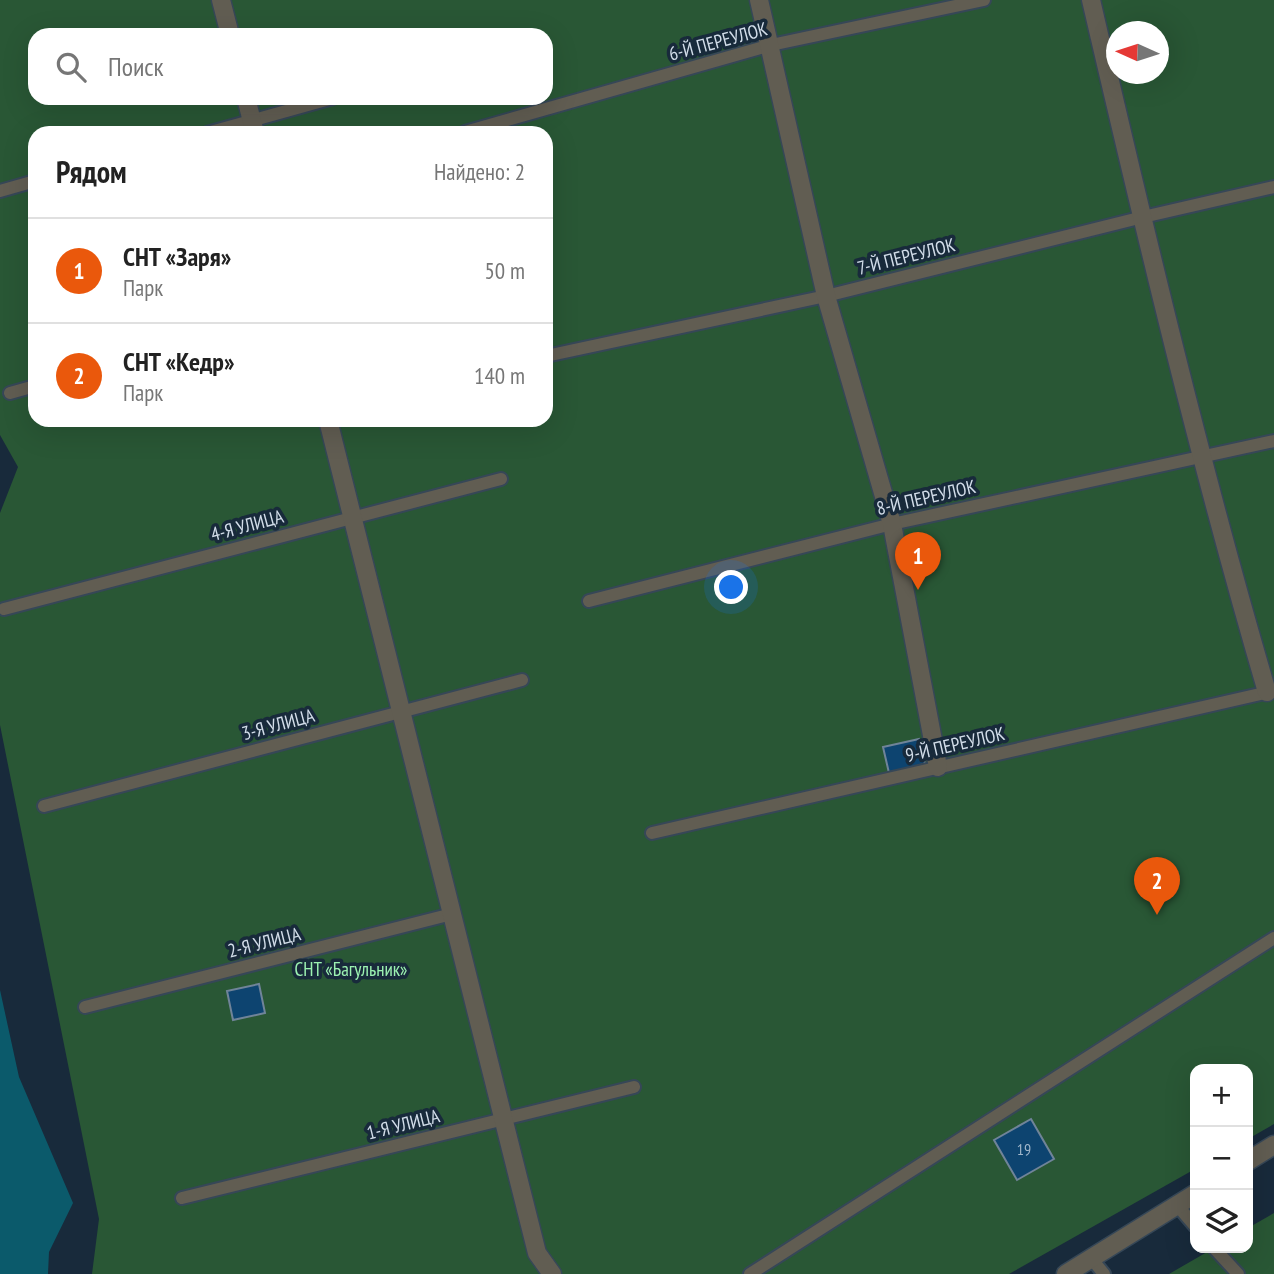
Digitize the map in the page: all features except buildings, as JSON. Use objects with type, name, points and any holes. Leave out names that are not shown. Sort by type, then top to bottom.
[{"type":"street","points":[[222,0],[228,28]]},
{"type":"street","points":[[759,0],[826,296],[892,524],[938,767]]},
{"type":"street","points":[[1091,0],[1236,586],[1270,691]]},
{"type":"street","points":[[248,105],[254,126]]},
{"type":"street","points":[[330,427],[537,1253],[552,1274]]},
{"type":"street","points":[[1253,1158],[1274,1145]]},
{"type":"street","points":[[1066,1274],[1190,1197]]},
{"type":"lane","name":"6-Й ПЕРЕУЛОК","points":[[486,126],[771,46],[984,0]]},
{"type":"lane","points":[[257,126],[315,105]]},
{"type":"lane","points":[[0,191],[28,183]]},
{"type":"lane","name":"7-Й ПЕРЕУЛОК","points":[[553,354],[826,296],[1274,187]]},
{"type":"lane","points":[[10,393],[28,388]]},
{"type":"lane","name":"8-Й ПЕРЕУЛОК","points":[[589,601],[892,524],[1274,441]]},
{"type":"lane","name":"4-Я УЛИЦА","points":[[4,609],[501,479]]},
{"type":"lane","name":"3-Я УЛИЦА","points":[[44,806],[522,680]]},
{"type":"lane","name":"9-Й ПЕРЕУЛОК","points":[[652,833],[1270,691]]},
{"type":"lane","name":"2-Я УЛИЦА","points":[[85,1007],[452,914]]},
{"type":"lane","points":[[750,1274],[1274,938]]},
{"type":"lane","name":"1-Я УЛИЦА","points":[[181,1198],[634,1087]]},
{"type":"lane","points":[[1177,1205],[1190,1220]]},
{"type":"lane","points":[[1219,1253],[1238,1274]]},
{"type":"lane","points":[[1091,1258],[1104,1274]]},
{"type":"green space","name":"СНТ «Багульник»","points":[[0,0],[1274,0],[1274,1124],[1253,1136],[1253,1064],[1190,1064],[1190,1172],[1009,1274],[92,1274],[99,1219],[0,725],[0,513],[18,467],[0,435]]},
{"type":"green space","points":[[1274,1213],[1274,1274],[1169,1274],[1205,1253],[1253,1253],[1253,1225]]},
{"type":"water","points":[[0,990],[19,1077],[73,1203],[49,1252],[48,1274],[0,1274]]},
{"type":"place","name":"СНТ «Заря»","points":[[918,590]]},
{"type":"place","name":"СНТ «Кедр»","points":[[1157,915]]}]
